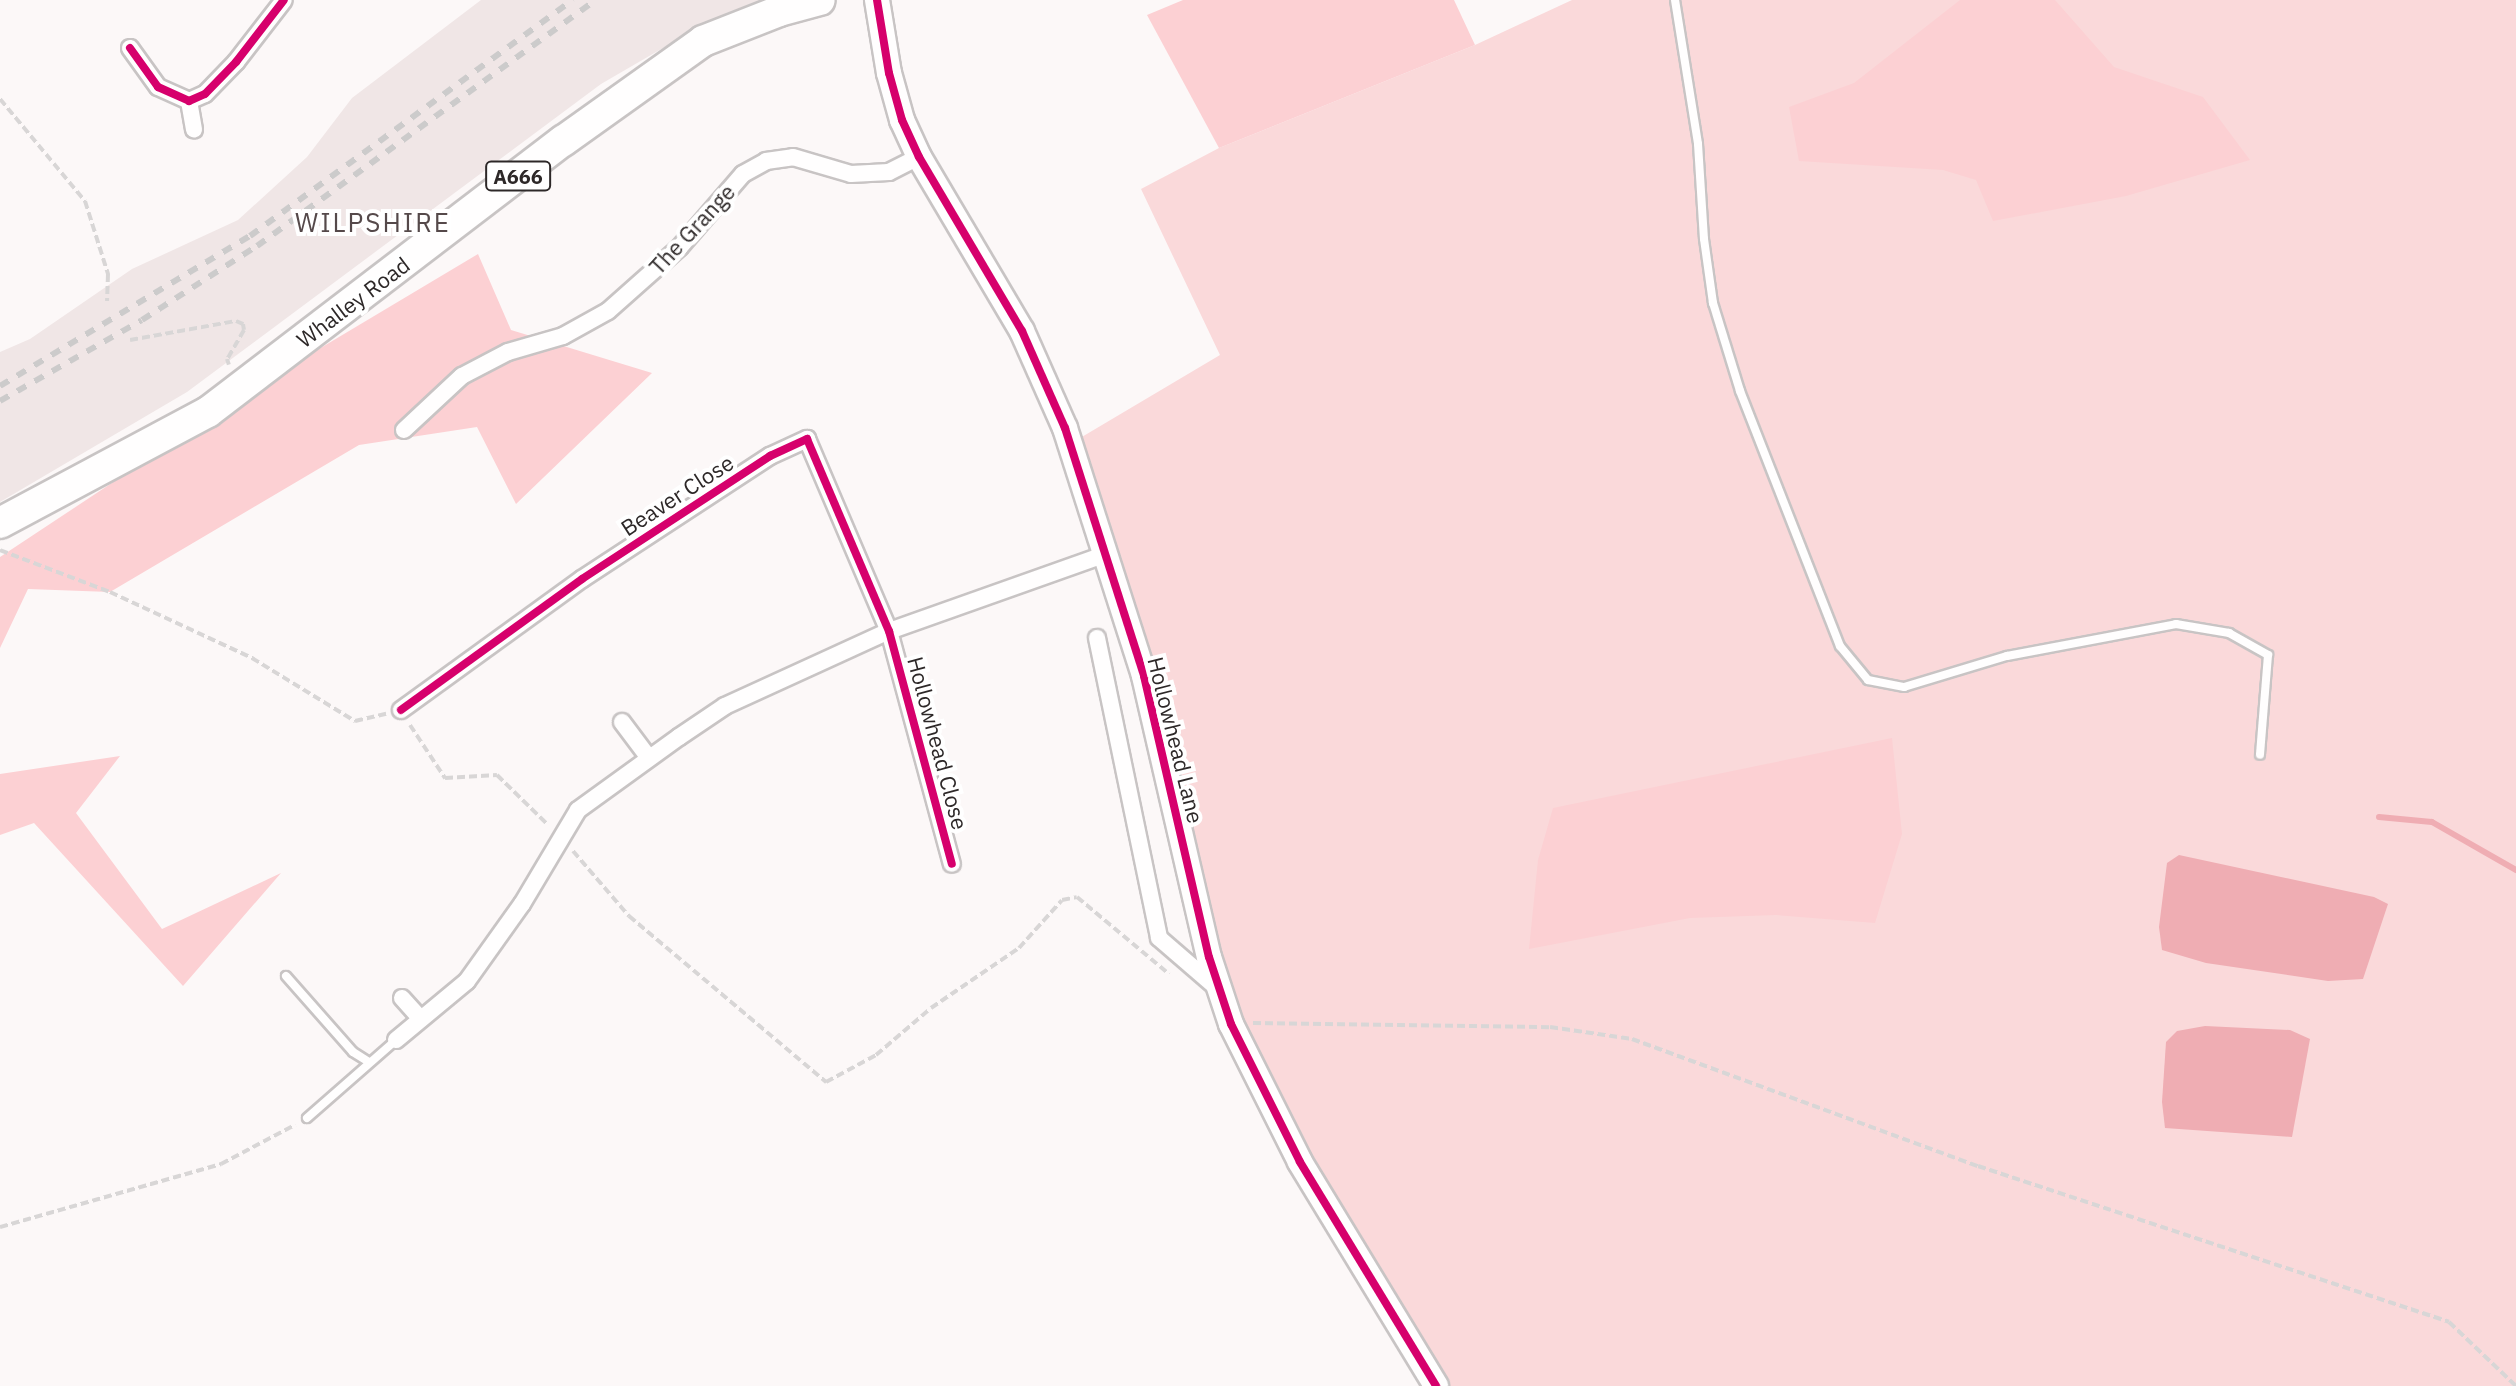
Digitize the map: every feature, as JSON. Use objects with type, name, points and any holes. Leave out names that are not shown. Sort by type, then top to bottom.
[{"type":"highway","name":"Whalley Road","points":[[0,523],[208,412],[563,141],[703,41],[779,11],[820,0]]},
{"type":"street","points":[[130,48],[158,87],[189,101],[205,94],[236,62],[284,0]]},
{"type":"street","name":"Hollowhead Lane","points":[[877,0],[892,85],[902,120],[919,157],[1022,331],[1065,428],[1144,676],[1205,941],[1231,1024],[1300,1162],[1436,1386]]},
{"type":"street","points":[[189,101],[194,130]]},
{"type":"street","name":"The Grange","points":[[404,430],[462,376],[508,352],[563,336],[608,311],[680,247],[743,174],[766,161],[793,157],[851,174],[889,172],[919,157]]},
{"type":"street","name":"Beaver Close","points":[[401,710],[582,579],[770,456],[807,439],[889,631]]},
{"type":"street","points":[[396,1040],[467,981],[522,904],[578,810],[649,758],[725,706],[889,631],[1106,554]]},
{"type":"street","name":"Hollowhead Close","points":[[889,631],[952,864]]},
{"type":"street","points":[[1097,638],[1159,938],[1221,992]]},
{"type":"street","points":[[622,722],[649,758]]},
{"type":"street","points":[[402,998],[421,1019]]},
{"type":"lane","points":[[1675,0],[1698,144],[1704,239],[1713,303],[1740,391],[1840,646],[1868,680],[1904,687],[2007,656],[2176,624],[2229,633],[2268,655],[2260,755]]},
{"type":"lane","points":[[286,976],[353,1052],[369,1062]]},
{"type":"lane","points":[[307,1118],[396,1040]]},
{"type":"path","points":[[0,99],[85,201],[108,274],[107,301]]},
{"type":"path","points":[[130,340],[236,321],[243,324],[244,330],[227,359],[237,390]]},
{"type":"path","points":[[0,550],[110,592],[252,658],[355,721],[401,710],[445,778],[497,775],[562,839],[629,916],[826,1082],[876,1055],[931,1008],[1019,948],[1062,900],[1077,897],[1177,980]]},
{"type":"path","points":[[1231,1024],[1550,1027],[1632,1039],[1978,1166],[2449,1322],[2516,1386]]},
{"type":"path","points":[[0,1227],[221,1164],[268,1142],[307,1118]]},
{"type":"shaded area","points":[[481,0],[768,0],[694,30],[601,84],[187,392],[0,502],[0,352],[30,339],[132,269],[238,220],[307,157],[352,98]]},
{"type":"shaded area","points":[[1183,0],[1454,0],[1475,45],[1219,148],[1147,15]]},
{"type":"shaded area","points":[[1572,0],[2516,0],[2516,1386],[1436,1386],[1255,1077],[1070,444],[1220,355],[1141,189],[1219,148],[1475,45]]},
{"type":"shaded area","points":[[1960,0],[2055,0],[2114,67],[2203,97],[2250,160],[2126,196],[1993,221],[1976,180],[1943,170],[1799,161],[1789,107],[1854,83]]},
{"type":"shaded area","points":[[478,254],[511,330],[652,373],[516,504],[477,427],[359,445],[110,592],[28,589],[0,648],[0,557],[272,377]]},
{"type":"shaded area","points":[[1892,738],[1902,834],[1875,923],[1776,915],[1690,918],[1529,949],[1538,860],[1553,808]]},
{"type":"shaded area","points":[[120,756],[76,813],[162,929],[281,873],[183,986],[34,823],[0,835],[0,774]]},
{"type":"shaded area","points":[[2179,855],[2374,897],[2388,904],[2363,979],[2328,981],[2206,963],[2162,950],[2159,927],[2167,863]]},
{"type":"shaded area","points":[[2205,1026],[2290,1030],[2310,1039],[2292,1137],[2165,1128],[2162,1102],[2166,1042],[2177,1031]]},
{"type":"waterway","points":[[2379,817],[2432,822],[2516,870]]},
{"type":"railway","points":[[0,386],[250,236],[573,0]]},
{"type":"railway","points":[[0,401],[142,320],[257,246],[595,0]]},
{"type":"cycle path","points":[[130,48],[158,87],[189,101],[205,94],[236,62],[284,0]]},
{"type":"cycle path","points":[[877,0],[889,73],[902,120],[919,157],[1022,331],[1065,428],[1144,676],[1209,957],[1231,1024],[1300,1162],[1436,1386]]},
{"type":"cycle path","points":[[401,710],[582,579],[770,456],[807,439],[889,631],[952,864]]},
{"type":"district","name":"WILPSHIRE","points":[[373,223]]}]
